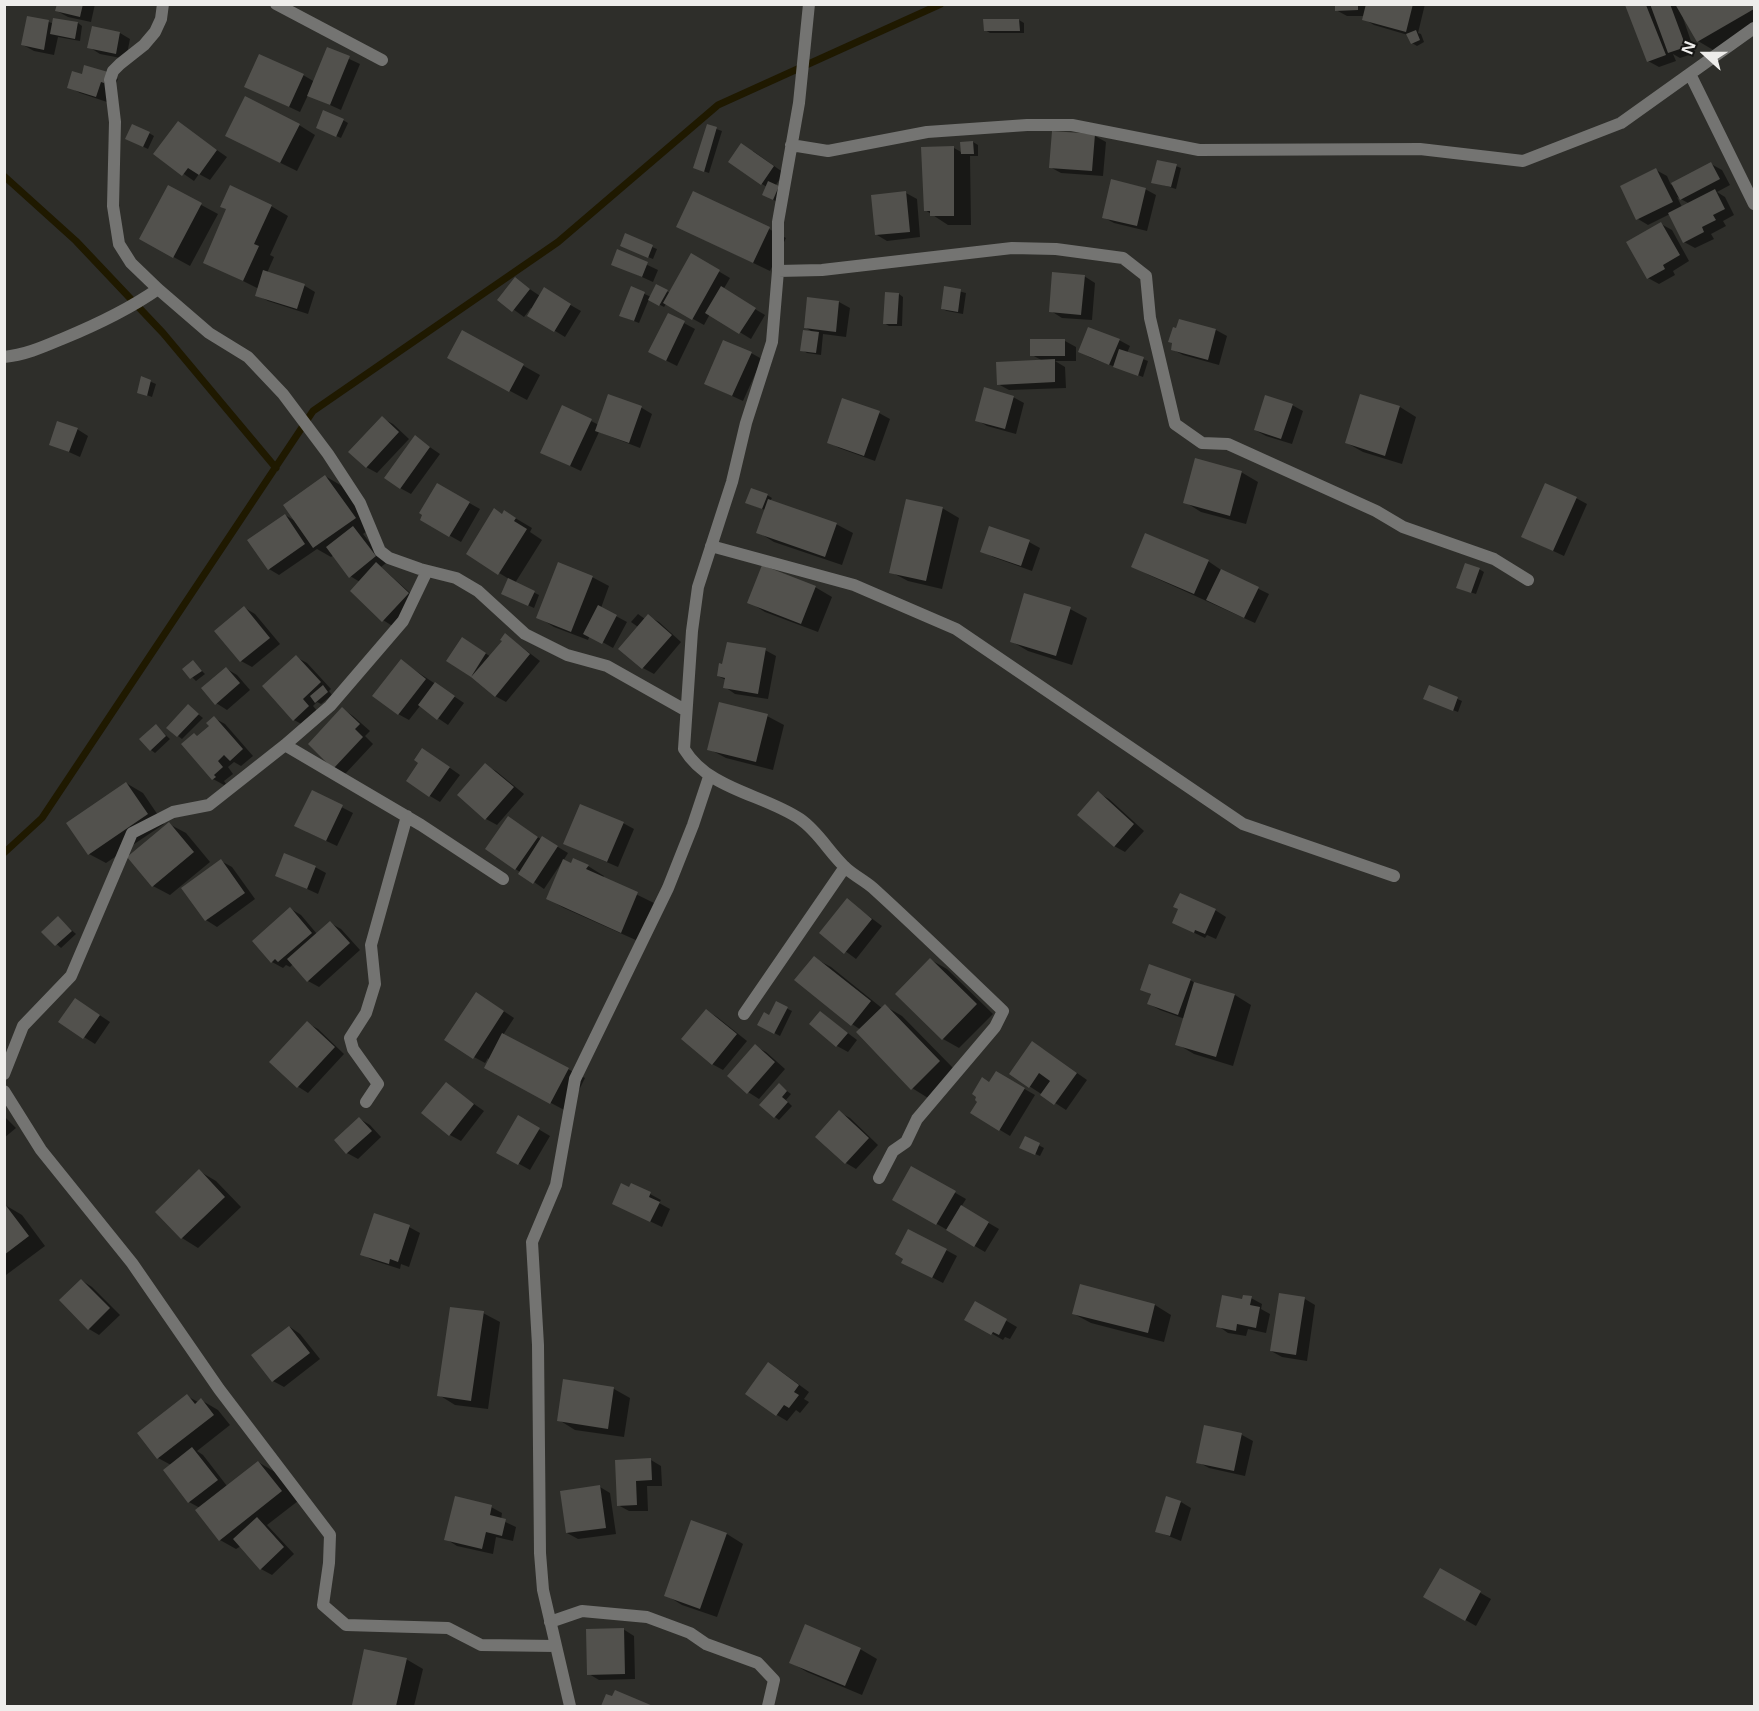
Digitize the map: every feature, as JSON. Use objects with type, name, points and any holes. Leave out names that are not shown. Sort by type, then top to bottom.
[{"type":"street","points":[[164,4],[155,32],[144,45],[113,71],[110,80],[115,122],[113,206],[119,244],[131,263],[209,333],[248,357],[284,394],[360,503],[380,551],[389,558],[456,578],[478,591],[525,634],[567,655],[606,666],[686,710]]},
{"type":"street","points":[[276,4],[382,60]]},
{"type":"street","points":[[809,4],[799,103],[778,222],[778,271],[772,342],[746,423],[732,482],[698,587],[684,749],[690,759],[709,777],[757,797],[800,819],[822,839],[845,867],[871,887],[1004,1011],[995,1027],[917,1119],[906,1142],[893,1151],[879,1178]]},
{"type":"street","points":[[791,144],[828,151],[927,132],[1027,125],[1072,125],[1199,150],[1420,149],[1523,161],[1621,123],[1755,28]]},
{"type":"street","points":[[1690,74],[1755,204]]},
{"type":"street","points":[[778,271],[822,270],[1012,248],[1056,249],[1123,258],[1146,276],[1150,318],[1175,424],[1202,443],[1228,444],[1376,511],[1403,527],[1494,559],[1528,580]]},
{"type":"street","points":[[4,357],[20,356],[104,322],[133,307],[158,289]]},
{"type":"street","points":[[711,546],[854,585],[956,629],[1243,824],[1394,876]]},
{"type":"street","points":[[4,1074],[23,1026],[70,976],[132,833],[173,812],[209,806],[330,706],[403,621],[428,571]]},
{"type":"street","points":[[285,745],[406,816],[503,879]]},
{"type":"street","points":[[570,1707],[543,1590],[540,1553],[538,1345],[532,1242],[556,1185],[575,1079],[668,888],[709,777]]},
{"type":"street","points":[[366,1101],[378,1084],[353,1049],[350,1038],[366,1013],[375,984],[371,945],[406,816]]},
{"type":"street","points":[[744,1014],[845,867]]},
{"type":"street","points":[[4,1091],[41,1150],[132,1263],[219,1389],[330,1535],[323,1605],[346,1625],[448,1628],[481,1645],[555,1646]]},
{"type":"street","points":[[550,1622],[582,1611],[647,1617],[690,1633],[706,1644],[759,1663],[774,1680],[768,1707]]},
{"type":"building","points":[[57,4],[83,4],[80,17],[55,11]]},
{"type":"building","points":[[1335,4],[1358,4],[1358,10],[1335,11]]},
{"type":"building","points":[[1366,4],[1413,4],[1406,32],[1362,20]]},
{"type":"building","points":[[1650,4],[1670,4],[1686,47],[1668,53]]},
{"type":"building","points":[[1675,4],[1754,4],[1754,9],[1697,42]]},
{"type":"building","points":[[1625,5],[1646,5],[1666,55],[1647,62]]},
{"type":"building","points":[[27,16],[49,20],[44,50],[21,45]]},
{"type":"building","points":[[53,18],[78,22],[75,39],[50,34]]},
{"type":"building","points":[[983,19],[1019,19],[1020,31],[984,31]]},
{"type":"building","points":[[92,26],[120,32],[116,54],[87,48]]},
{"type":"building","points":[[1416,30],[1420,40],[1411,44],[1406,34]]},
{"type":"building","points":[[327,47],[350,56],[330,105],[307,96]]},
{"type":"building","points":[[259,54],[304,74],[289,107],[244,87]]},
{"type":"building","points":[[84,65],[108,72],[104,83],[101,82],[96,97],[67,88],[72,71],[82,74]]},
{"type":"building","points":[[245,96],[300,124],[280,163],[225,136]]},
{"type":"building","points":[[323,110],[344,119],[336,137],[316,128]]},
{"type":"building","points":[[178,121],[217,150],[199,175],[188,168],[182,176],[153,154]]},
{"type":"building","points":[[132,124],[150,132],[143,147],[125,139]]},
{"type":"building","points":[[707,124],[717,127],[704,172],[693,168]]},
{"type":"building","points":[[1052,131],[1095,134],[1092,171],[1049,168]]},
{"type":"building","points":[[973,141],[974,154],[961,154],[960,142]]},
{"type":"building","points":[[741,143],[774,166],[761,185],[728,162]]},
{"type":"building","points":[[954,146],[954,216],[930,216],[930,211],[924,211],[921,147]]},
{"type":"building","points":[[1157,160],[1177,164],[1171,187],[1151,183]]},
{"type":"building","points":[[1711,162],[1720,179],[1680,200],[1671,183]]},
{"type":"building","points":[[1656,168],[1673,202],[1636,220],[1620,186]]},
{"type":"building","points":[[1111,179],[1146,188],[1137,226],[1102,218]]},
{"type":"building","points":[[768,181],[779,186],[773,200],[762,195]]},
{"type":"building","points":[[168,185],[202,203],[173,258],[139,239]]},
{"type":"building","points":[[230,185],[272,205],[254,244],[259,246],[243,281],[203,263],[226,209],[220,207]]},
{"type":"building","points":[[1715,189],[1725,209],[1713,215],[1716,220],[1702,227],[1704,232],[1683,243],[1668,213]]},
{"type":"building","points":[[693,191],[770,227],[753,263],[676,227]]},
{"type":"building","points":[[906,191],[910,232],[875,235],[871,195]]},
{"type":"building","points":[[1661,222],[1680,255],[1663,265],[1665,269],[1647,279],[1626,242]]},
{"type":"building","points":[[625,233],[653,245],[648,258],[620,246]]},
{"type":"building","points":[[617,249],[648,262],[642,277],[611,265]]},
{"type":"building","points":[[691,253],[720,270],[692,320],[663,303]]},
{"type":"building","points":[[263,270],[305,284],[297,309],[255,296]]},
{"type":"building","points":[[1052,272],[1085,275],[1081,315],[1049,312]]},
{"type":"building","points":[[515,277],[530,289],[512,312],[497,300]]},
{"type":"building","points":[[656,284],[668,290],[659,306],[648,300]]},
{"type":"building","points":[[631,286],[645,292],[634,321],[619,316]]},
{"type":"building","points":[[721,286],[756,308],[739,334],[705,313]]},
{"type":"building","points":[[944,286],[961,289],[958,312],[941,309]]},
{"type":"building","points":[[544,287],[571,304],[554,332],[527,316]]},
{"type":"building","points":[[885,292],[899,293],[897,324],[883,324]]},
{"type":"building","points":[[807,297],[839,301],[836,332],[804,328]]},
{"type":"building","points":[[668,313],[685,321],[666,361],[648,352]]},
{"type":"building","points":[[1179,319],[1216,329],[1208,360],[1171,350],[1172,343],[1168,342],[1173,327],[1176,328]]},
{"type":"building","points":[[1088,327],[1120,339],[1109,365],[1078,352]]},
{"type":"building","points":[[462,330],[524,364],[509,392],[447,358]]},
{"type":"building","points":[[803,330],[819,332],[816,353],[800,351]]},
{"type":"building","points":[[1030,339],[1065,339],[1065,356],[1030,356]]},
{"type":"building","points":[[723,340],[752,352],[732,396],[704,384]]},
{"type":"building","points":[[1119,349],[1144,357],[1138,376],[1113,367]]},
{"type":"building","points":[[1055,359],[1055,382],[997,385],[996,362]]},
{"type":"building","points":[[141,376],[151,380],[147,396],[137,393]]},
{"type":"building","points":[[984,387],[1014,396],[1005,429],[975,421]]},
{"type":"building","points":[[608,394],[642,406],[629,443],[595,431]]},
{"type":"building","points":[[1360,394],[1400,406],[1385,456],[1345,443]]},
{"type":"building","points":[[1265,395],[1293,404],[1281,439],[1254,430]]},
{"type":"building","points":[[842,398],[880,411],[864,456],[827,443]]},
{"type":"building","points":[[562,405],[592,419],[570,466],[540,453]]},
{"type":"building","points":[[382,416],[399,432],[366,468],[348,452]]},
{"type":"building","points":[[57,421],[78,428],[69,452],[49,445]]},
{"type":"building","points":[[415,435],[430,447],[400,489],[384,478]]},
{"type":"building","points":[[1195,458],[1242,471],[1230,516],[1183,503]]},
{"type":"building","points":[[325,475],[356,518],[313,548],[283,505]]},
{"type":"building","points":[[437,483],[470,502],[449,537],[420,520],[422,515],[419,513]]},
{"type":"building","points":[[1545,483],[1577,497],[1553,551],[1521,537]]},
{"type":"building","points":[[751,488],[768,494],[762,509],[745,503]]},
{"type":"building","points":[[768,499],[837,523],[825,557],[756,533]]},
{"type":"building","points":[[906,499],[943,507],[926,581],[889,573]]},
{"type":"building","points":[[494,508],[502,514],[504,510],[516,518],[514,521],[527,529],[498,575],[466,554]]},
{"type":"building","points":[[285,514],[305,544],[268,570],[247,540]]},
{"type":"building","points":[[353,526],[376,556],[349,578],[326,547]]},
{"type":"building","points":[[989,526],[1030,540],[1021,566],[980,552]]},
{"type":"building","points":[[1145,533],[1209,560],[1194,594],[1131,567]]},
{"type":"building","points":[[376,562],[409,593],[382,622],[350,591]]},
{"type":"building","points":[[558,562],[593,576],[571,632],[536,618]]},
{"type":"building","points":[[1465,563],[1480,568],[1471,593],[1456,588]]},
{"type":"building","points":[[762,565],[816,586],[801,624],[747,603]]},
{"type":"building","points":[[1221,569],[1259,587],[1244,618],[1206,600]]},
{"type":"building","points":[[508,578],[535,591],[528,606],[501,594]]},
{"type":"building","points":[[1024,593],[1071,607],[1056,656],[1010,642]]},
{"type":"building","points":[[598,605],[617,615],[602,644],[583,634]]},
{"type":"building","points":[[244,606],[270,638],[240,662],[214,631]]},
{"type":"building","points":[[648,614],[672,635],[642,669],[618,649]]},
{"type":"building","points":[[505,633],[530,654],[495,697],[471,677],[502,641],[500,640]]},
{"type":"building","points":[[462,637],[486,653],[471,677],[446,661]]},
{"type":"building","points":[[727,642],[766,648],[758,694],[723,688],[725,678],[717,676]]},
{"type":"building","points":[[296,655],[321,682],[303,699],[309,706],[293,721],[262,686]]},
{"type":"building","points":[[401,659],[426,679],[398,715],[372,696]]},
{"type":"building","points":[[193,660],[202,671],[190,679],[182,669]]},
{"type":"building","points":[[226,667],[240,683],[215,705],[201,688]]},
{"type":"building","points":[[435,682],[455,696],[437,720],[418,705]]},
{"type":"building","points":[[323,685],[328,692],[315,703],[310,696]]},
{"type":"building","points":[[1429,685],[1458,697],[1453,711],[1423,699]]},
{"type":"building","points":[[719,702],[768,714],[756,762],[707,750]]},
{"type":"building","points":[[188,704],[199,714],[177,737],[166,728]]},
{"type":"building","points":[[342,707],[360,724],[355,729],[363,737],[333,769],[308,744]]},
{"type":"building","points":[[214,716],[243,749],[230,761],[224,755],[218,761],[223,767],[212,780],[181,744],[194,733],[197,736],[209,726],[206,723]]},
{"type":"building","points":[[156,724],[166,736],[150,751],[139,739]]},
{"type":"building","points":[[422,748],[450,767],[429,797],[406,781],[418,763],[414,760]]},
{"type":"building","points":[[485,763],[514,787],[485,820],[457,795]]},
{"type":"building","points":[[126,782],[148,814],[88,855],[66,823]]},
{"type":"building","points":[[312,790],[343,805],[326,841],[294,826]]},
{"type":"building","points":[[1098,791],[1134,824],[1114,847],[1077,815]]},
{"type":"building","points":[[580,804],[624,822],[607,862],[563,844]]},
{"type":"building","points":[[508,816],[538,837],[515,870],[485,849]]},
{"type":"building","points":[[169,822],[194,852],[152,887],[127,857]]},
{"type":"building","points":[[542,836],[558,846],[533,884],[518,874]]},
{"type":"building","points":[[284,853],[316,866],[307,889],[275,876]]},
{"type":"building","points":[[573,858],[589,865],[586,869],[638,892],[621,933],[546,899],[563,859],[571,863]]},
{"type":"building","points":[[221,859],[245,893],[205,921],[181,888]]},
{"type":"building","points":[[1180,893],[1216,909],[1205,934],[1195,930],[1194,933],[1172,923],[1178,909],[1173,907]]},
{"type":"building","points":[[847,898],[872,919],[844,954],[819,933]]},
{"type":"building","points":[[290,907],[312,933],[278,962],[275,959],[271,963],[252,941]]},
{"type":"building","points":[[58,916],[72,931],[55,946],[41,932]]},
{"type":"building","points":[[330,921],[350,943],[307,982],[287,959]]},
{"type":"building","points":[[814,956],[871,1001],[851,1026],[794,980]]},
{"type":"building","points":[[930,958],[977,1004],[942,1040],[895,994]]},
{"type":"building","points":[[1149,964],[1191,979],[1178,1015],[1147,1004],[1151,994],[1140,990]]},
{"type":"building","points":[[1194,982],[1235,994],[1216,1057],[1175,1045]]},
{"type":"building","points":[[476,992],[504,1011],[473,1059],[444,1040]]},
{"type":"building","points":[[75,998],[100,1015],[83,1039],[58,1022]]},
{"type":"building","points":[[776,1001],[788,1007],[774,1034],[757,1025],[764,1012],[769,1015]]},
{"type":"building","points":[[885,1004],[940,1061],[911,1090],[856,1032]]},
{"type":"building","points":[[706,1009],[737,1034],[712,1065],[681,1039]]},
{"type":"building","points":[[820,1011],[848,1033],[836,1047],[809,1024]]},
{"type":"building","points":[[307,1021],[335,1047],[297,1088],[269,1062]]},
{"type":"building","points":[[502,1033],[569,1068],[550,1104],[484,1068]]},
{"type":"building","points":[[1032,1041],[1077,1073],[1054,1105],[1040,1095],[1050,1081],[1039,1073],[1029,1088],[1009,1074]]},
{"type":"building","points":[[755,1044],[775,1062],[747,1094],[727,1076]]},
{"type":"building","points":[[996,1071],[1025,1088],[999,1131],[970,1113],[977,1102],[976,1097],[972,1094],[982,1077],[989,1082]]},
{"type":"building","points":[[446,1082],[474,1104],[449,1136],[421,1113]]},
{"type":"building","points":[[779,1083],[787,1091],[782,1097],[788,1102],[774,1118],[759,1105]]},
{"type":"building","points":[[839,1110],[869,1138],[845,1164],[815,1137]]},
{"type":"building","points":[[518,1115],[540,1128],[518,1165],[496,1153]]},
{"type":"building","points":[[359,1117],[372,1131],[346,1154],[334,1140]]},
{"type":"building","points":[[1025,1136],[1040,1143],[1035,1155],[1019,1148]]},
{"type":"building","points":[[911,1166],[956,1191],[936,1225],[892,1200]]},
{"type":"building","points":[[199,1169],[225,1197],[181,1239],[155,1212]]},
{"type":"building","points":[[621,1183],[629,1187],[631,1183],[651,1192],[649,1197],[660,1202],[650,1222],[612,1204]]},
{"type":"building","points":[[4,1203],[29,1236],[4,1255]]},
{"type":"building","points":[[961,1205],[989,1222],[974,1247],[946,1230]]},
{"type":"building","points":[[374,1213],[410,1225],[398,1262],[390,1259],[389,1264],[360,1255]]},
{"type":"building","points":[[908,1229],[947,1249],[932,1278],[901,1263],[903,1259],[895,1254]]},
{"type":"building","points":[[81,1279],[110,1308],[88,1330],[59,1300]]},
{"type":"building","points":[[1080,1284],[1155,1304],[1148,1333],[1072,1314]]},
{"type":"building","points":[[1279,1293],[1305,1297],[1296,1355],[1270,1351]]},
{"type":"building","points":[[1222,1295],[1242,1299],[1243,1295],[1252,1296],[1250,1305],[1260,1307],[1256,1328],[1237,1324],[1236,1331],[1216,1327]]},
{"type":"building","points":[[975,1301],[1007,1319],[999,1335],[993,1332],[991,1335],[964,1320]]},
{"type":"building","points":[[450,1307],[484,1311],[471,1401],[437,1396]]},
{"type":"building","points":[[289,1326],[310,1353],[272,1382],[251,1355]]},
{"type":"building","points":[[768,1362],[799,1385],[794,1392],[799,1395],[789,1408],[784,1405],[776,1416],[745,1394]]},
{"type":"building","points":[[563,1379],[614,1387],[608,1429],[557,1421]]},
{"type":"building","points":[[187,1394],[195,1404],[201,1398],[214,1415],[157,1459],[137,1433]]},
{"type":"building","points":[[1204,1425],[1242,1433],[1234,1471],[1196,1463]]},
{"type":"building","points":[[192,1447],[218,1480],[188,1503],[163,1470]]},
{"type":"building","points":[[651,1458],[652,1480],[636,1481],[637,1505],[617,1506],[615,1460]]},
{"type":"building","points":[[258,1461],[282,1491],[219,1541],[195,1510]]},
{"type":"building","points":[[600,1485],[606,1528],[566,1533],[560,1491]]},
{"type":"building","points":[[455,1496],[492,1505],[490,1515],[506,1519],[502,1536],[486,1532],[482,1549],[444,1540]]},
{"type":"building","points":[[1166,1496],[1181,1501],[1170,1536],[1155,1532]]},
{"type":"building","points":[[257,1517],[284,1547],[260,1570],[233,1539]]},
{"type":"building","points":[[691,1520],[727,1533],[700,1609],[664,1596]]},
{"type":"building","points":[[1440,1568],[1481,1591],[1465,1621],[1423,1597]]},
{"type":"building","points":[[805,1624],[861,1648],[845,1686],[789,1663]]},
{"type":"building","points":[[624,1628],[625,1674],[587,1675],[586,1629]]},
{"type":"building","points":[[364,1649],[407,1658],[396,1706],[352,1705]]},
{"type":"building","points":[[615,1690],[653,1706],[601,1706],[606,1694],[612,1696]]},
{"type":"waterway","points":[[4,853],[42,818],[313,411],[558,242],[718,105],[941,4]]},
{"type":"waterway","points":[[4,176],[76,241],[163,333],[276,468]]}]
